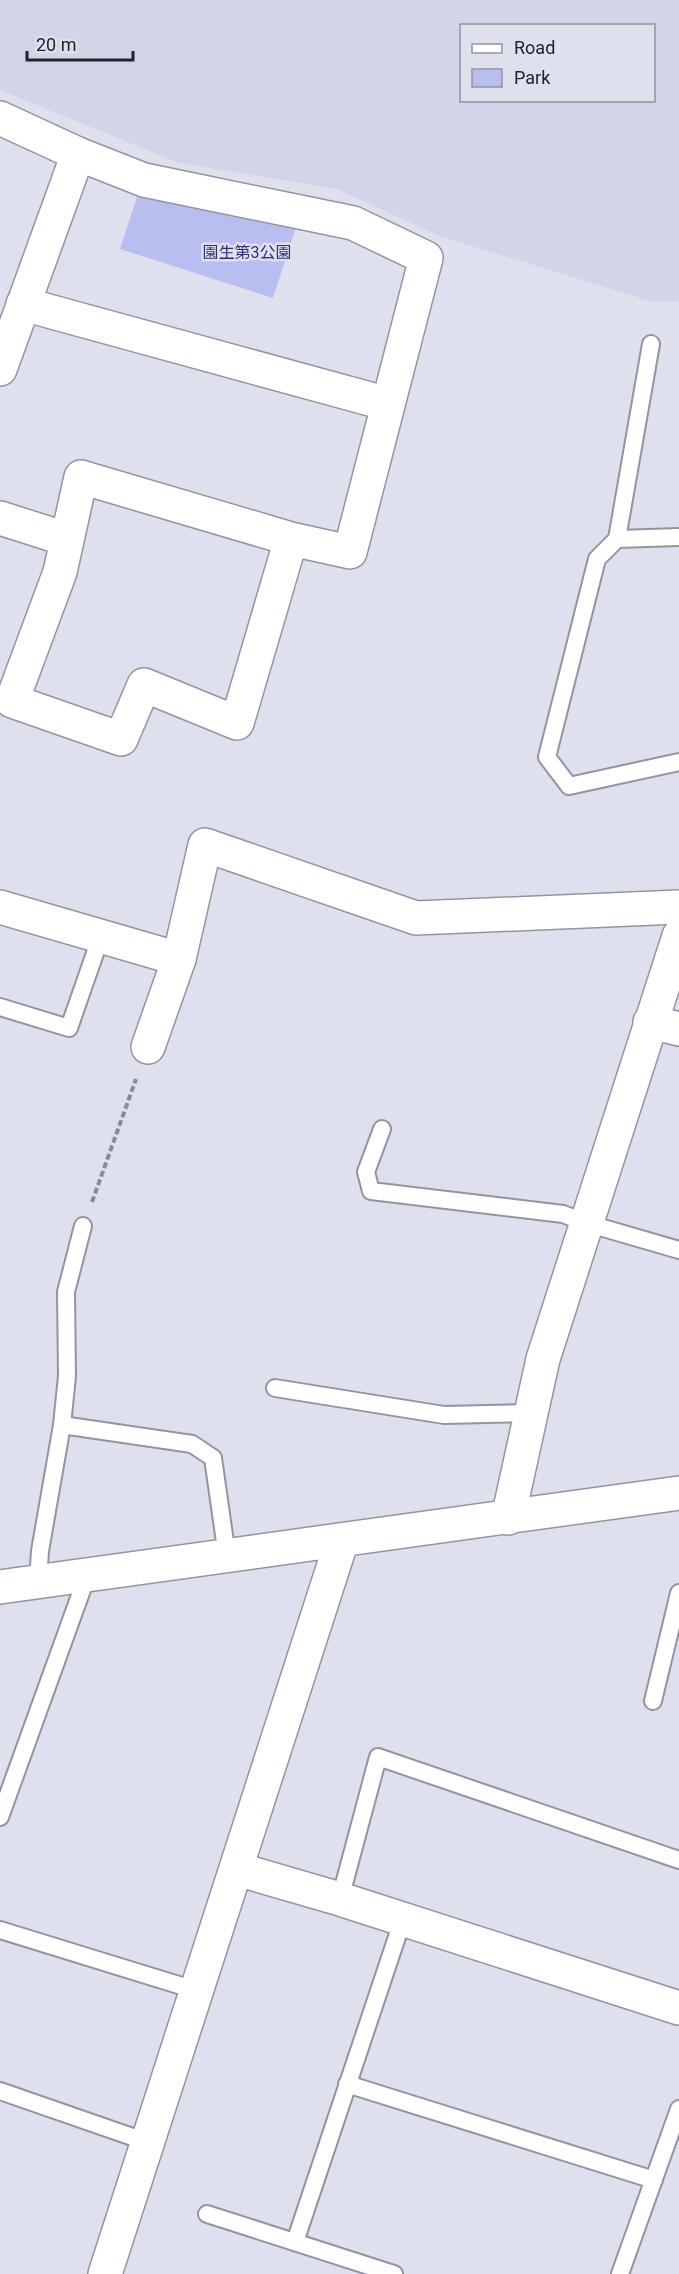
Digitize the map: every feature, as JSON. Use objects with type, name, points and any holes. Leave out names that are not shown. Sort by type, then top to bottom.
[{"type":"street","points":[[0,118],[78,154],[144,180],[353,223],[426,258],[350,552],[291,539],[81,477],[60,572],[12,701],[121,738],[144,685],[237,723],[291,539]]},
{"type":"street","points":[[0,369],[78,154]]},
{"type":"street","points":[[23,304],[388,404]]},
{"type":"street","points":[[0,518],[66,539]]},
{"type":"street","points":[[148,1047],[179,959],[205,845],[416,918],[679,907]]},
{"type":"street","points":[[0,907],[179,959]]},
{"type":"street","points":[[508,1518],[543,1359],[586,1223],[665,1026],[679,936]]},
{"type":"street","points":[[0,1587],[679,1493]]},
{"type":"street","points":[[105,2274],[342,1540]]},
{"type":"street","points":[[237,1869],[340,1899],[679,2008]]},
{"type":"lane","points":[[651,344],[617,539],[597,559],[547,757],[569,786],[679,762]]},
{"type":"lane","points":[[617,539],[679,537]]},
{"type":"lane","points":[[0,1007],[69,1028],[101,936]]},
{"type":"lane","points":[[382,1129],[366,1172],[371,1191],[563,1214],[679,1250]]},
{"type":"lane","points":[[38,1581],[40,1551],[62,1425],[67,1376],[66,1292],[83,1226]]},
{"type":"lane","points":[[275,1388],[444,1415],[531,1413]]},
{"type":"lane","points":[[62,1425],[192,1444],[213,1458],[227,1556]]},
{"type":"lane","points":[[0,1817],[87,1576]]},
{"type":"lane","points":[[653,1701],[679,1593]]},
{"type":"lane","points":[[340,1899],[378,1757],[679,1860]]},
{"type":"lane","points":[[295,2242],[403,1919]]},
{"type":"lane","points":[[0,1930],[198,1991]]},
{"type":"lane","points":[[347,2084],[654,2180]]},
{"type":"lane","points":[[0,2091],[147,2142]]},
{"type":"lane","points":[[620,2274],[679,2109]]},
{"type":"lane","points":[[207,2214],[394,2274]]},
{"type":"path","points":[[83,1226],[148,1047]]},
{"type":"shaded area","points":[[0,0],[679,0],[679,302],[653,302],[442,237],[337,189],[179,163],[0,90]]},
{"type":"green space","name":"園生第3公園","points":[[138,194],[297,224],[273,298],[120,249]]}]
